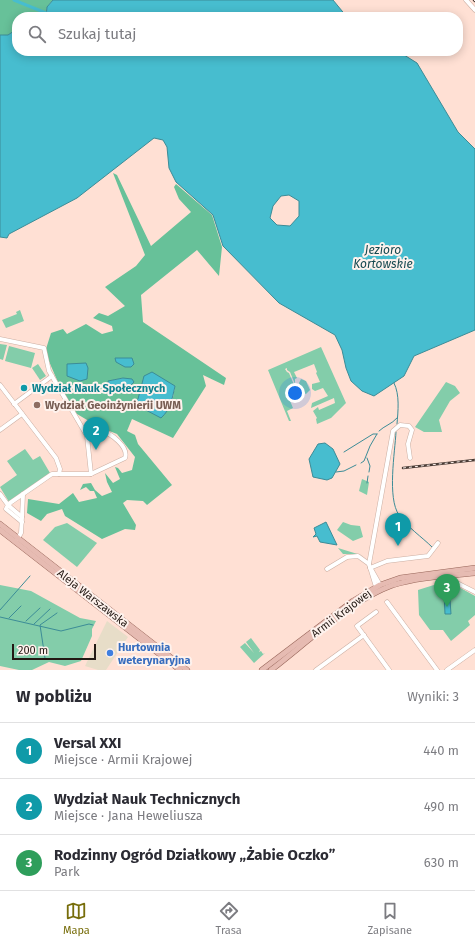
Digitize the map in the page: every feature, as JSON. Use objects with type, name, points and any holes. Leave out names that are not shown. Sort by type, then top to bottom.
[{"type":"main road","name":"Aleja Warszawska","points":[[0,524],[16,540],[180,670]]},
{"type":"main road","name":"Aleja Warszawska","points":[[0,530],[16,540],[187,670]]},
{"type":"main road","name":"Armii Krajowej","points":[[262,670],[353,601],[379,587],[406,577],[475,568]]},
{"type":"main road","name":"Armii Krajowej","points":[[271,670],[379,587],[410,581],[475,573]]},
{"type":"street","points":[[466,0],[475,10]]},
{"type":"street","points":[[0,340],[17,341],[44,348],[52,376],[87,436],[91,474]]},
{"type":"street","points":[[14,404],[52,376]]},
{"type":"street","points":[[0,385],[56,458],[60,469],[59,474]]},
{"type":"street","points":[[0,430],[22,414]]},
{"type":"street","points":[[370,566],[393,431],[400,425],[409,426],[412,429],[408,444],[410,458]]},
{"type":"street","points":[[22,522],[6,509],[8,505],[45,478],[52,474],[91,474],[127,457],[118,440],[101,431]]},
{"type":"street","points":[[0,494],[8,505],[22,516]]},
{"type":"street","points":[[16,540],[21,533],[23,494]]},
{"type":"street","points":[[370,566],[387,561],[428,556],[438,543]]},
{"type":"street","points":[[327,569],[351,556],[360,557],[370,566],[379,587]]},
{"type":"street","points":[[457,583],[475,592]]},
{"type":"street","points":[[387,602],[437,670]]},
{"type":"street","points":[[376,612],[357,626],[389,670]]},
{"type":"street","points":[[316,670],[364,635]]},
{"type":"street","points":[[447,670],[475,650]]},
{"type":"shaded area","points":[[107,621],[128,637],[106,670],[98,670],[85,666]]},
{"type":"green space","points":[[0,0],[53,0],[47,7],[46,12],[12,12],[12,32],[8,35],[0,35]]},
{"type":"green space","points":[[113,173],[117,175],[151,246],[191,212],[179,199],[174,187],[176,184],[212,215],[222,247],[219,276],[197,250],[141,295],[143,322],[226,378],[224,385],[203,375],[206,386],[173,438],[132,419],[127,431],[135,435],[138,444],[172,485],[147,505],[143,501],[127,500],[123,503],[136,525],[135,530],[125,529],[102,539],[65,516],[62,509],[47,514],[41,521],[27,513],[28,499],[59,504],[73,493],[79,502],[97,498],[94,491],[90,491],[86,487],[80,490],[83,484],[91,483],[95,490],[102,496],[112,492],[107,482],[105,473],[113,483],[120,479],[115,467],[122,473],[132,470],[135,457],[117,434],[99,427],[77,414],[60,387],[48,359],[46,349],[51,333],[63,329],[67,334],[86,324],[102,334],[113,331],[112,326],[93,318],[99,313],[108,316],[125,306],[105,287],[136,266],[145,255]],"holes":[[[123,378],[115,390],[109,386],[109,381]],[[175,386],[172,403],[146,411],[140,406],[131,405],[138,399]]]},
{"type":"green space","points":[[20,310],[24,321],[6,328],[2,320],[17,314],[16,312]]},
{"type":"green space","points":[[0,344],[7,345],[3,360],[0,359]]},
{"type":"green space","points":[[9,346],[35,353],[31,368],[5,361]]},
{"type":"green space","points":[[321,347],[346,403],[331,418],[317,424],[317,418],[313,411],[318,407],[319,410],[335,403],[334,398],[311,408],[312,403],[328,396],[323,388],[315,391],[312,389],[312,384],[320,382],[314,364],[294,372],[297,378],[295,379],[295,384],[287,368],[285,369],[289,373],[295,387],[286,391],[293,408],[287,411],[291,421],[289,421],[268,370]]},
{"type":"green space","points":[[38,364],[46,376],[40,380],[32,368]]},
{"type":"green space","points":[[301,379],[306,381],[310,390],[306,394],[302,392],[299,383]]},
{"type":"green space","points":[[446,382],[455,386],[460,393],[450,401],[439,420],[442,432],[424,432],[415,427]]},
{"type":"green space","points":[[25,449],[33,460],[40,456],[50,473],[9,502],[0,487],[17,475],[7,461]]},
{"type":"green space","points":[[362,479],[369,482],[367,495],[359,491]]},
{"type":"green space","points":[[343,522],[360,526],[363,537],[353,541],[337,530]]},
{"type":"green space","points":[[67,523],[97,543],[77,567],[43,540],[55,527]]},
{"type":"green space","points":[[338,548],[358,554],[343,554]]},
{"type":"green space","points":[[437,584],[457,586],[475,596],[475,615],[468,621],[470,625],[451,641],[443,630],[430,630],[419,615],[418,590]]},
{"type":"green space","points":[[0,585],[31,591],[80,618],[96,621],[92,629],[92,636],[81,661],[65,666],[49,662],[32,670],[19,670],[0,666]]},
{"type":"green space","points":[[251,638],[260,650],[259,652],[261,651],[263,654],[265,653],[254,663],[240,647],[245,643],[254,653],[246,642]]},
{"type":"water","points":[[53,0],[333,0],[343,12],[46,12],[47,7]]},
{"type":"water","name":"Jezioro Kortowskie","points":[[12,32],[12,56],[406,56],[417,63],[458,132],[475,149],[475,330],[414,356],[404,376],[374,396],[362,391],[351,381],[342,350],[335,335],[279,303],[223,246],[213,215],[176,182],[169,168],[167,147],[163,140],[154,138],[77,198],[9,234],[7,238],[0,237],[0,35],[8,35]],"holes":[[[289,195],[299,201],[299,216],[290,226],[277,225],[270,218],[273,206],[281,196]]]},
{"type":"water","points":[[115,358],[132,358],[134,364],[131,367],[125,367],[116,362]]},
{"type":"water","points":[[86,363],[88,368],[87,379],[80,381],[67,376],[67,364]]},
{"type":"water","points":[[152,372],[175,386],[169,407],[161,418],[140,407],[134,409],[131,405],[138,399],[144,376]]},
{"type":"water","points":[[123,378],[132,379],[134,382],[124,392],[115,390],[109,386],[108,381]]},
{"type":"water","points":[[325,443],[333,449],[340,464],[332,478],[327,480],[313,477],[309,459],[318,444]]},
{"type":"water","points":[[326,522],[337,545],[320,542],[317,536],[313,537],[316,534],[314,528]]},
{"type":"water","points":[[444,593],[450,600],[451,614],[445,614]]},
{"type":"waterway","points":[[14,0],[44,12]]},
{"type":"waterway","points":[[394,383],[398,398],[397,424]]},
{"type":"waterway","points":[[379,431],[397,418]]},
{"type":"waterway","points":[[396,432],[393,463],[393,498],[395,507],[406,524],[432,547]]},
{"type":"waterway","points":[[344,452],[373,434],[377,434]]},
{"type":"waterway","points":[[361,463],[364,461],[377,434]]},
{"type":"waterway","points":[[367,458],[370,466],[369,472]]},
{"type":"waterway","points":[[336,472],[344,471],[356,465]]},
{"type":"waterway","points":[[367,483],[368,476]]},
{"type":"waterway","points":[[0,610],[30,576]]},
{"type":"waterway","points":[[9,618],[21,606]]},
{"type":"waterway","points":[[26,621],[40,608]]},
{"type":"waterway","points":[[34,624],[50,609]]},
{"type":"waterway","points":[[45,658],[40,625],[57,613]]},
{"type":"waterway","points":[[0,617],[61,631],[89,624],[93,625]]},
{"type":"railway","points":[[403,468],[475,460]]},
{"type":"place","name":"Wydział Nauk Społecznych","points":[[24,388]]},
{"type":"place","name":"Wydział Geoinżynierii UWM","points":[[37,405]]},
{"type":"place","name":"Wydział Nauk Technicznych","points":[[96,450]]},
{"type":"place","name":"Versal XXI","points":[[398,546]]},
{"type":"place","name":"Rodzinny Ogród Działkowy „Żabie Oczko”","points":[[447,607]]},
{"type":"place","name":"Hurtownia weterynaryjna","points":[[110,653]]}]
